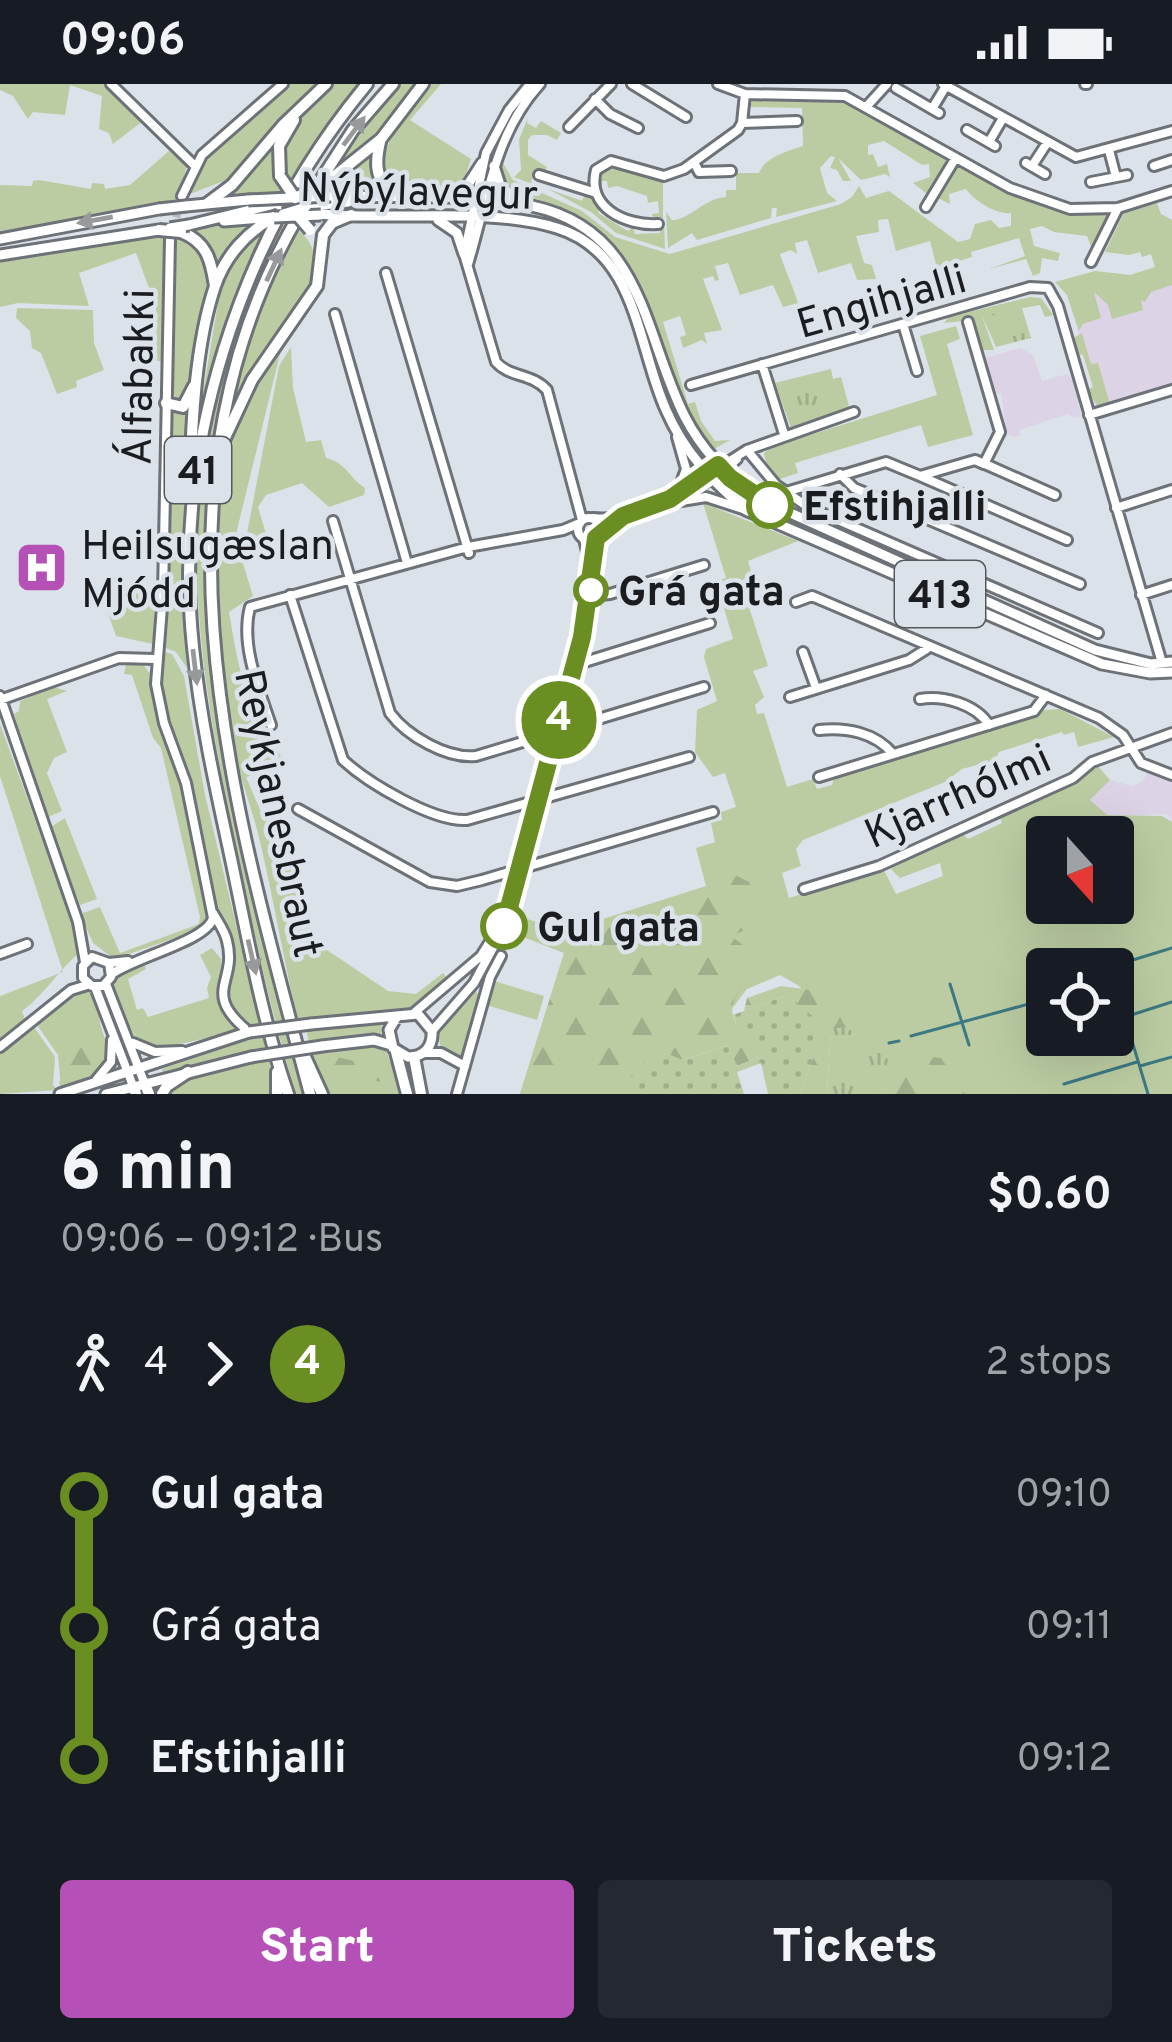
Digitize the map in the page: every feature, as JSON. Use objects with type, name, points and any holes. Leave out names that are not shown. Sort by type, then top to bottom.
[{"type":"highway","points":[[208,203],[232,185],[326,84]]},
{"type":"highway","name":"Reykjanesbraut","points":[[288,1094],[202,723],[192,643],[191,516],[209,406],[243,295],[299,181],[367,84]]},
{"type":"highway","name":"Reykjanesbraut","points":[[310,1094],[234,785],[211,632],[211,531],[222,414],[249,318],[291,229],[353,130],[393,84]]},
{"type":"highway","points":[[297,208],[381,139],[423,84]]},
{"type":"highway","points":[[298,111],[279,146],[280,176],[322,262]]},
{"type":"highway","points":[[381,139],[376,164],[380,181],[394,190],[424,197]]},
{"type":"highway","points":[[191,516],[199,371],[215,286],[231,256],[276,211]]},
{"type":"highway","points":[[220,449],[252,380],[317,286],[327,228],[351,215]]},
{"type":"highway","points":[[175,232],[197,240],[206,250],[215,286]]},
{"type":"highway","points":[[166,403],[183,407],[199,371]]},
{"type":"highway","points":[[294,1035],[322,1094]]},
{"type":"highway","points":[[393,1048],[407,1094]]},
{"type":"highway","points":[[419,1055],[421,1094]]},
{"type":"highway","points":[[278,1063],[278,1094]]},
{"type":"highway","points":[[162,1094],[167,1085],[188,1072]]},
{"type":"main road","points":[[445,198],[463,190],[488,165],[501,188],[530,206]]},
{"type":"main road","name":"Nýbýlavegur","points":[[0,255],[389,196],[530,206],[566,218],[611,250],[628,274],[678,401],[721,468],[757,498],[1095,650],[1167,663]]},
{"type":"main road","points":[[248,200],[276,211],[297,208]]},
{"type":"main road","name":"413","points":[[0,239],[184,201],[248,200]]},
{"type":"main road","name":"Nýbýlavegur","points":[[248,200],[329,208],[351,215],[521,221],[568,232],[608,263],[634,309],[656,387],[675,430],[709,477],[746,510],[1102,664],[1172,672]]},
{"type":"main road","points":[[427,218],[454,228],[466,260]]},
{"type":"main road","points":[[60,1094],[249,1032],[414,1013],[426,1019],[432,1034],[419,1055],[374,1040],[322,1046],[251,1057],[106,1094]]},
{"type":"main road","points":[[393,1048],[389,1030],[396,1018]]},
{"type":"street","points":[[111,84],[195,166]]},
{"type":"street","points":[[184,201],[195,166],[283,84]]},
{"type":"street","points":[[530,84],[495,132],[466,260],[496,362],[508,373],[535,380],[547,390],[586,520],[583,538],[590,564]]},
{"type":"street","points":[[488,165],[516,114],[540,84]]},
{"type":"street","points":[[569,128],[611,84]]},
{"type":"street","points":[[632,84],[686,117]]},
{"type":"street","points":[[718,84],[745,94],[839,95],[1034,200],[1070,209],[1118,208],[1172,191]]},
{"type":"street","points":[[867,106],[892,86],[935,111],[944,85],[1076,157],[1172,132]]},
{"type":"street","points":[[658,224],[626,220],[596,200],[594,174],[604,162],[664,176],[694,162],[732,136],[742,123],[745,94]]},
{"type":"street","points":[[595,99],[610,114],[638,128]]},
{"type":"street","points":[[968,130],[992,144],[1003,118]]},
{"type":"street","points":[[742,123],[797,121]]},
{"type":"street","points":[[1045,174],[1029,164],[1047,143]]},
{"type":"street","points":[[1091,182],[1122,176],[1109,150]]},
{"type":"street","points":[[926,207],[955,159]]},
{"type":"street","points":[[1154,166],[1172,160]]},
{"type":"street","points":[[694,162],[699,172],[731,171]]},
{"type":"street","points":[[539,175],[593,192]]},
{"type":"street","points":[[1091,262],[1118,208]]},
{"type":"street","name":"Álfabakki","points":[[175,232],[166,403],[164,594],[155,659],[159,703],[186,783],[213,912],[229,948],[225,1007],[249,1032]]},
{"type":"street","points":[[386,273],[468,550]]},
{"type":"street","name":"Engihjalli","points":[[691,385],[1045,286],[1054,295],[1141,595],[1167,663]]},
{"type":"street","points":[[335,314],[407,563]]},
{"type":"street","points":[[968,322],[1000,432],[984,464]]},
{"type":"street","points":[[904,324],[917,371]]},
{"type":"street","name":"Engihjalli","points":[[762,364],[784,434]]},
{"type":"street","points":[[1089,415],[1172,390]]},
{"type":"street","points":[[271,725],[256,681],[246,623],[250,607],[407,563],[548,533],[586,520],[623,516],[674,496],[747,450],[854,412]]},
{"type":"street","points":[[674,496],[686,469],[675,430]]},
{"type":"street","points":[[705,446],[720,455],[747,450]]},
{"type":"street","points":[[747,450],[785,493],[808,508],[1098,633]]},
{"type":"street","points":[[920,476],[975,460],[1054,495]]},
{"type":"street","points":[[785,493],[886,462],[1067,540]]},
{"type":"street","points":[[840,474],[854,488],[1080,584]]},
{"type":"street","points":[[1116,508],[1172,490]]},
{"type":"street","points":[[656,505],[706,497],[746,510]]},
{"type":"street","points":[[548,533],[597,537],[623,516]]},
{"type":"street","points":[[333,520],[390,712],[407,730],[450,754],[466,758],[704,687]]},
{"type":"street","points":[[441,1053],[432,1034],[497,945],[518,870],[590,596],[590,564],[600,525],[586,520]]},
{"type":"street","points":[[590,596],[704,566]]},
{"type":"street","points":[[1141,595],[1172,585]]},
{"type":"street","points":[[290,595],[338,752],[347,765],[391,792],[454,820],[688,757]]},
{"type":"street","points":[[796,602],[812,596],[1099,718],[1123,735],[1141,763],[1172,775]]},
{"type":"street","points":[[573,666],[710,623]]},
{"type":"street","points":[[790,697],[909,660],[928,648]]},
{"type":"street","points":[[803,652],[816,688]]},
{"type":"street","points":[[134,1070],[92,986],[83,978],[78,922],[0,699],[119,658],[155,659]]},
{"type":"street","points":[[819,777],[1034,711],[1046,695]]},
{"type":"street","points":[[920,699],[939,696],[982,714],[989,725]]},
{"type":"street","points":[[819,730],[844,727],[884,744],[893,754]]},
{"type":"street","name":"Kjarrhólmi","points":[[804,889],[898,858],[1073,778],[1092,762],[1172,734]]},
{"type":"street","points":[[298,809],[436,884],[457,886],[712,812]]},
{"type":"street","points":[[84,964],[129,961],[204,932],[212,926],[213,912]]},
{"type":"street","points":[[414,1013],[474,964],[504,920]]},
{"type":"street","points":[[78,922],[107,964],[106,983],[129,1037],[140,1089]]},
{"type":"street","points":[[0,954],[28,944]]},
{"type":"street","points":[[457,1094],[490,977],[501,956]]},
{"type":"street","points":[[62,996],[84,964]]},
{"type":"street","points":[[0,1047],[79,985],[106,983]]},
{"type":"street","points":[[92,1083],[111,1062],[110,1026]]},
{"type":"street","points":[[129,1037],[144,1050],[188,1051]]},
{"type":"street","points":[[419,1055],[441,1053],[465,1066]]},
{"type":"shaded area","points":[[1172,267],[1172,385],[1101,407],[1062,289],[1130,282]]},
{"type":"shaded area","points":[[1020,348],[1033,355],[1042,381],[1067,374],[1081,416],[1068,414],[1019,430],[1020,436],[1007,434],[1001,393],[996,394],[985,358]]},
{"type":"shaded area","points":[[1148,771],[1172,779],[1172,820],[1166,814],[1108,816],[1090,800],[1110,780],[1133,786]]},
{"type":"green space","points":[[0,84],[104,84],[143,121],[113,144],[109,133],[99,129],[102,96],[70,85],[65,115],[33,112],[28,119],[13,96],[0,90]]},
{"type":"green space","points":[[288,84],[319,84],[226,184],[185,196],[212,152]]},
{"type":"green space","points":[[333,84],[358,84],[293,183],[285,169],[286,142],[301,116]]},
{"type":"green space","points":[[396,84],[418,84],[369,142],[326,178]]},
{"type":"green space","points":[[431,84],[441,84],[410,120],[471,159],[463,183],[444,193],[411,189],[381,175],[392,137]]},
{"type":"green space","points":[[834,98],[835,102],[845,99],[951,159],[927,194],[913,183],[930,177],[929,164],[922,165],[884,141],[868,145],[868,155],[873,154],[878,167],[887,164],[890,177],[861,180],[838,158],[851,181],[843,181],[830,168],[835,157],[831,156],[820,168],[827,193],[837,201],[776,217],[777,208],[772,208],[771,218],[697,240],[692,233],[668,248],[666,212],[672,220],[685,217],[726,197],[726,190],[736,190],[736,173],[759,173],[772,159],[803,146],[802,108],[748,107],[752,99]]},
{"type":"green space","points":[[528,117],[527,123],[536,128],[541,121],[561,133],[557,140],[532,135],[528,140],[528,155],[547,167],[544,172],[537,170],[531,181],[534,185],[514,177],[521,170],[519,140]]},
{"type":"green space","points":[[276,140],[274,166],[284,194],[225,198]]},
{"type":"green space","points":[[169,151],[187,166],[177,202],[0,231],[0,185],[32,186],[39,180],[91,189],[92,183],[104,184],[105,189],[130,185]]},
{"type":"green space","points":[[374,154],[391,192],[322,193],[336,186]]},
{"type":"green space","points":[[501,160],[513,180],[582,211],[615,237],[670,254],[841,204],[859,186],[866,198],[889,191],[958,242],[970,239],[975,224],[991,220],[999,228],[1011,226],[1011,213],[986,206],[966,189],[949,194],[950,204],[936,197],[959,164],[1045,204],[1107,212],[1110,218],[1092,249],[1087,236],[1042,226],[1030,229],[1034,246],[1060,253],[1058,261],[1042,258],[1040,273],[1033,276],[1026,259],[989,269],[1025,256],[1019,238],[971,252],[972,257],[952,263],[953,269],[939,276],[930,241],[896,251],[888,219],[878,220],[879,232],[856,236],[864,263],[872,265],[876,279],[857,280],[851,263],[818,273],[807,240],[795,243],[797,254],[791,250],[780,254],[798,303],[783,307],[773,285],[740,295],[728,263],[715,266],[719,280],[713,276],[703,279],[722,330],[704,333],[707,344],[702,340],[683,348],[680,337],[686,335],[680,316],[663,322],[688,404],[695,402],[715,441],[730,440],[714,449],[683,408],[645,299],[617,252],[567,211],[506,189],[498,169]]},
{"type":"green space","points":[[619,167],[663,179],[663,218],[653,218],[652,214],[659,213],[658,201],[648,203],[647,196],[617,186],[608,188],[607,181],[602,181],[602,195],[598,195],[602,172]]},
{"type":"green space","points":[[548,189],[582,201],[585,194],[592,194],[598,213],[628,231],[633,227],[635,234],[660,233],[664,220],[665,249],[616,233],[591,212]]},
{"type":"green space","points":[[1157,203],[1161,214],[1172,220],[1172,285],[1141,300],[1143,310],[1112,319],[1108,305],[1094,292],[1101,318],[1083,324],[1079,331],[1067,295],[1055,282],[1095,271],[1130,275],[1155,267],[1151,254],[1105,252],[1124,213]]},
{"type":"green space","points":[[257,223],[217,270],[208,247],[187,228]]},
{"type":"green space","points":[[286,225],[252,304],[228,378],[213,451],[206,594],[212,668],[239,828],[303,1094],[296,1094],[278,1031],[215,739],[201,640],[197,541],[206,441],[227,358],[279,226]]},
{"type":"green space","points":[[266,227],[219,349],[197,428],[220,291],[237,255]]},
{"type":"green space","points":[[299,231],[311,245],[312,278],[234,406],[258,315]]},
{"type":"green space","points":[[165,235],[163,361],[157,361],[156,307],[136,253],[79,273],[89,306],[18,303],[0,307],[0,261]]},
{"type":"green space","points":[[174,237],[202,254],[208,283],[188,396],[178,404],[172,389]]},
{"type":"green space","points":[[1041,298],[1053,315],[1045,317],[1040,305],[982,316],[994,350],[982,350],[973,320],[944,323],[949,317]]},
{"type":"green space","points":[[17,308],[93,310],[94,343],[104,370],[57,394],[41,353],[32,348],[30,331],[16,318]]},
{"type":"green space","points":[[1022,308],[1031,338],[996,347],[982,316]]},
{"type":"green space","points":[[307,314],[280,354],[237,530],[253,596],[229,612],[237,655],[249,697],[285,766],[246,777],[261,812],[290,830],[312,940],[388,991],[416,994],[443,973],[447,978],[418,1007],[298,1021],[226,701],[214,545],[221,473],[234,429],[266,368]]},
{"type":"green space","points":[[956,326],[960,339],[947,344],[973,435],[928,447],[921,425],[795,463],[798,473],[780,479],[766,462],[764,453],[772,447],[937,395],[920,336]]},
{"type":"green space","points":[[1082,333],[1091,364],[1098,363],[1110,404],[1098,407],[1087,390],[1093,387],[1083,355],[1074,353],[1070,340]]},
{"type":"green space","points":[[291,347],[293,388],[306,442],[321,440],[326,458],[339,463],[365,488],[364,495],[329,507],[302,483],[266,495],[258,507],[268,541],[244,549],[279,366]]},
{"type":"green space","points":[[831,369],[833,379],[841,377],[850,410],[791,428],[775,383]]},
{"type":"green space","points":[[191,406],[183,553],[187,668],[176,652],[163,647],[170,418]]},
{"type":"green space","points":[[703,503],[798,541],[748,561],[759,601],[749,607],[768,666],[753,671],[764,697],[755,705],[757,714],[764,713],[787,787],[813,779],[817,789],[832,785],[835,775],[1045,710],[1060,709],[1114,737],[1078,747],[1074,732],[1062,732],[999,752],[995,760],[962,769],[945,782],[803,840],[796,849],[801,866],[782,873],[789,898],[883,868],[896,894],[943,876],[940,863],[900,878],[890,868],[963,834],[968,839],[1002,823],[1000,817],[1068,787],[1097,765],[1110,780],[1090,800],[1107,815],[1162,816],[1172,822],[1172,1094],[879,1094],[898,1069],[831,1029],[799,986],[780,975],[747,989],[684,1058],[658,1050],[629,1078],[629,1094],[520,1094],[564,953],[510,932],[513,921],[521,917],[565,931],[706,886],[696,848],[715,842],[711,823],[722,820],[721,812],[736,807],[725,773],[713,777],[695,752],[697,710],[717,701],[704,657],[706,649],[733,639],[716,581],[726,578]]},
{"type":"green space","points":[[156,587],[153,644],[116,636],[107,610],[124,598]]},
{"type":"green space","points":[[161,651],[172,654],[184,676],[205,795],[260,1025],[246,1025],[229,1002],[231,940],[211,889],[193,793],[165,700]]},
{"type":"green space","points":[[142,663],[151,675],[159,718],[176,764],[209,913],[202,929],[114,959],[93,943],[83,913],[100,907],[120,953],[199,924],[200,917],[161,748],[153,738],[132,675],[124,674],[126,665]]},
{"type":"green space","points":[[53,687],[67,691],[47,699],[67,752],[54,758],[47,773],[62,811],[48,817],[14,714],[20,701]]},
{"type":"green space","points":[[0,724],[83,951],[62,970],[0,776]]},
{"type":"green space","points":[[65,818],[97,899],[80,905],[49,828]]},
{"type":"green space","points":[[716,865],[749,882],[763,908],[751,926],[732,937],[746,947],[748,955],[737,977],[743,985],[733,1015],[762,1056],[737,1066],[727,1045],[629,1078],[629,1094],[611,1094],[606,1082],[584,1061],[563,1062],[556,1082],[544,1082],[538,1094],[520,1094],[564,954],[562,942],[622,922],[620,950],[606,962],[609,969],[616,969],[634,954],[640,931],[675,910],[684,896],[710,887],[706,870]]},
{"type":"green space","points":[[212,948],[221,959],[223,1011],[242,1030],[158,1049],[138,1043],[112,991],[119,976],[143,961],[146,969],[128,979],[137,1010],[143,1008],[148,1017],[209,998],[211,977],[200,955]]},
{"type":"green space","points":[[59,973],[22,1011],[26,1022],[0,1042],[0,996]]},
{"type":"green space","points":[[494,981],[544,996],[537,1020],[486,1005]]},
{"type":"green space","points":[[781,986],[818,991],[858,1009],[864,1032],[923,1056],[941,1058],[965,1094],[879,1094],[898,1068],[831,1029],[827,1094],[800,1094],[813,1058],[787,995],[744,1011],[747,998]]},
{"type":"green space","points":[[472,987],[481,998],[463,1054],[456,1056],[441,1047],[440,1030]]},
{"type":"green space","points":[[85,988],[99,1003],[110,1054],[97,1073],[61,1088],[58,1055],[37,1025],[76,990]]},
{"type":"green space","points":[[787,995],[816,1019],[813,1058],[800,1094],[768,1094],[761,1063],[737,1072],[744,1094],[629,1094],[629,1078],[658,1050],[683,1060],[727,1045],[737,1066],[761,1056],[740,1034],[733,1015]]},
{"type":"green space","points":[[382,1023],[381,1035],[309,1042],[306,1029]]},
{"type":"green space","points":[[34,1027],[55,1057],[53,1085],[57,1090],[0,1094],[0,1051]]},
{"type":"green space","points":[[846,1027],[899,1068],[879,1094],[827,1094],[831,1029]]},
{"type":"green space","points":[[263,1037],[266,1051],[163,1074],[162,1069]]},
{"type":"green space","points":[[91,1044],[94,1059],[79,1080],[61,1088],[71,1045]]},
{"type":"green space","points":[[384,1046],[403,1094],[325,1094],[309,1053]]},
{"type":"green space","points":[[328,1055],[372,1065],[384,1079],[367,1077],[363,1085],[350,1083],[348,1070],[339,1068],[336,1077],[326,1074]]},
{"type":"green space","points":[[269,1060],[274,1094],[166,1094],[186,1078]]},
{"type":"waterway","points":[[1134,960],[1172,948]]},
{"type":"waterway","points":[[950,984],[969,1045]]},
{"type":"waterway","points":[[1134,1014],[1172,1002]]},
{"type":"waterway","points":[[911,1036],[1026,1005]]},
{"type":"waterway","points":[[889,1043],[899,1041]]},
{"type":"waterway","points":[[1134,1048],[1148,1094]]},
{"type":"waterway","points":[[1140,1066],[1172,1057]]},
{"type":"waterway","points":[[1064,1084],[1137,1062]]},
{"type":"tunnel","points":[[173,229],[182,196]]},
{"type":"bus line","name":"4","points":[[504,926],[582,637],[596,538],[623,516],[670,499],[718,465],[770,505]]},
{"type":"place","name":"Efstihjalli","points":[[770,505]]},
{"type":"place","name":"Heilsugæslan Mjódd","points":[[42,568]]},
{"type":"place","name":"Grá gata","points":[[591,590]]},
{"type":"place","name":"Gul gata","points":[[504,926]]}]
